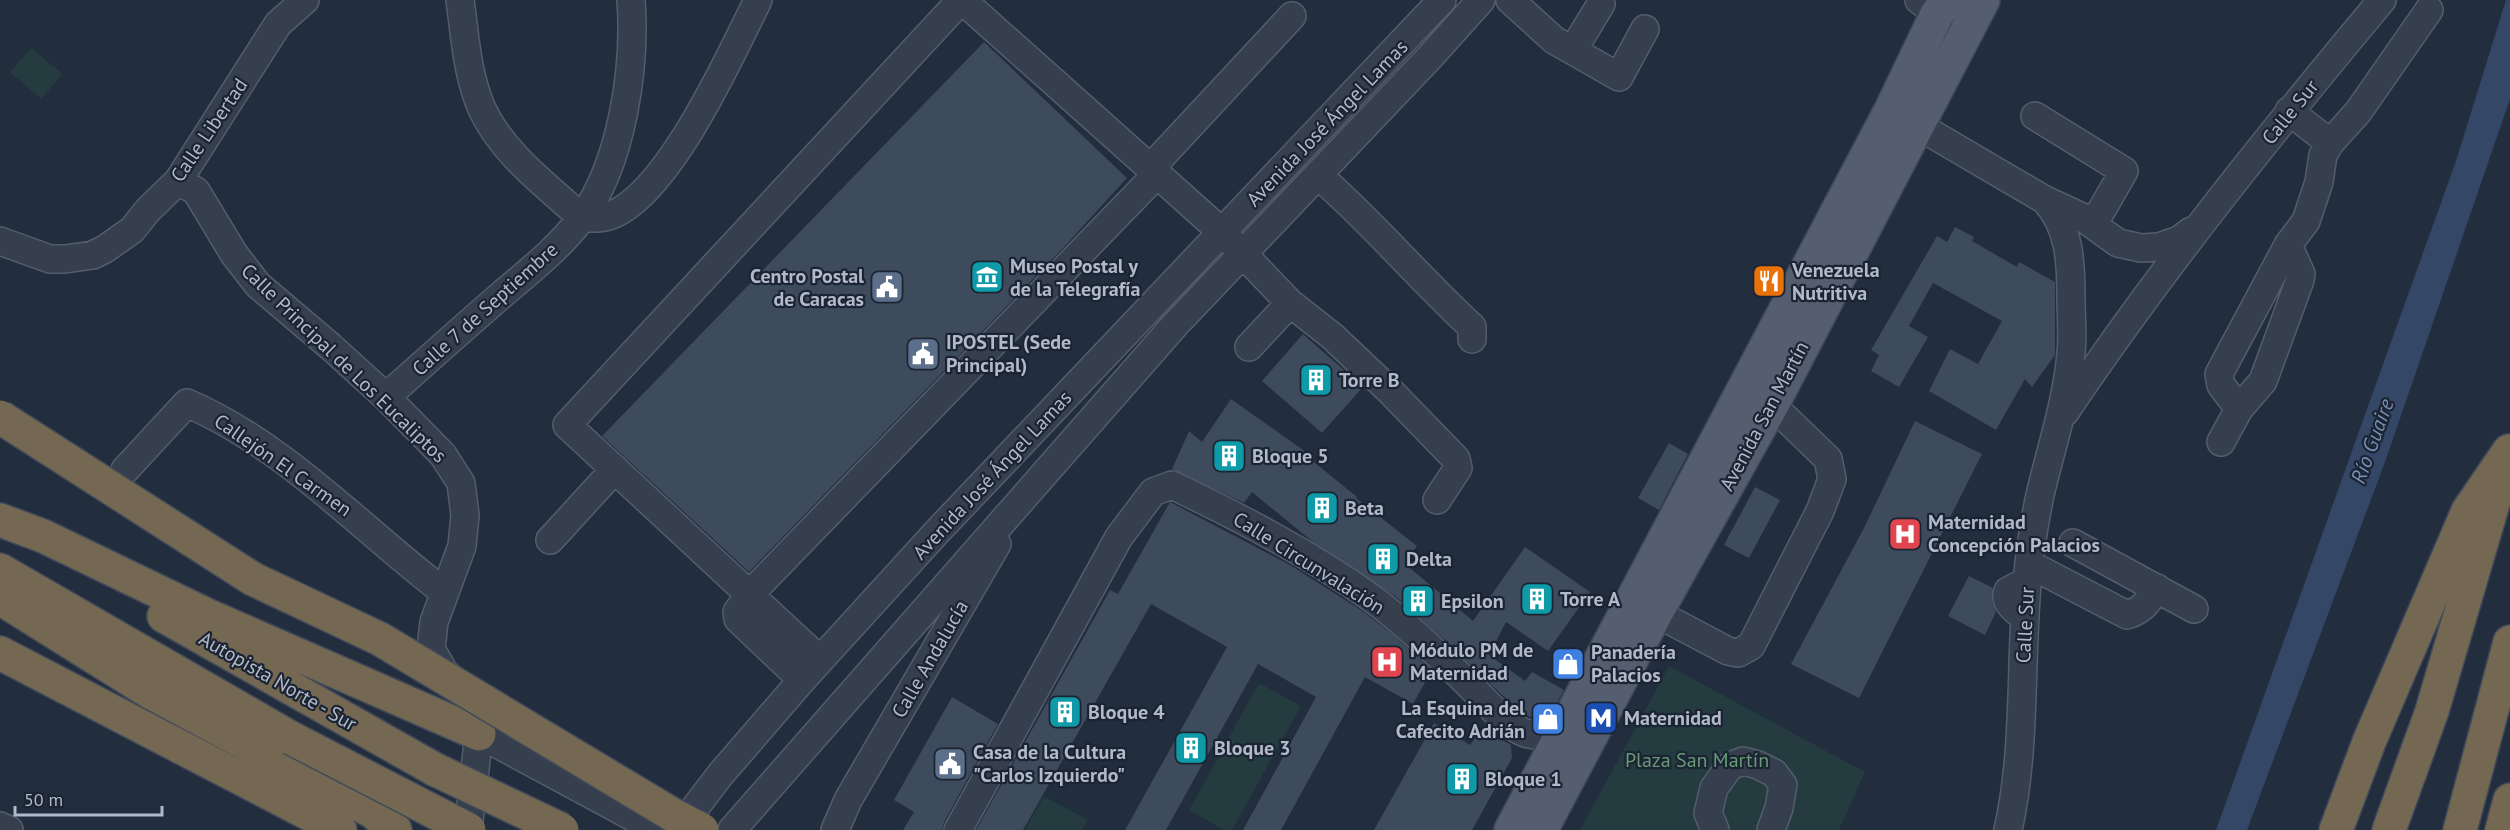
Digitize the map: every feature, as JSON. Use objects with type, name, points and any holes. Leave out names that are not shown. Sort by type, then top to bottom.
[{"type":"highway","points":[[0,417],[253,579],[380,639],[663,809],[702,830]]},
{"type":"highway","points":[[2337,830],[2369,742],[2468,511],[2509,449]]},
{"type":"highway","points":[[2389,830],[2432,711],[2509,449]]},
{"type":"highway","points":[[0,522],[43,536],[209,616],[479,734]]},
{"type":"highway","name":"Autopista Norte - Sur","points":[[0,522],[434,769],[562,830]]},
{"type":"highway","name":"Autopista Norte - Sur","points":[[0,570],[291,738],[469,830]]},
{"type":"highway","points":[[0,598],[150,692],[373,812],[395,830]]},
{"type":"highway","points":[[2460,830],[2510,642]]},
{"type":"highway","points":[[0,653],[340,830]]},
{"type":"highway","points":[[2502,830],[2510,800]]},
{"type":"main road","name":"Avenida San Martín","points":[[1541,830],[1656,613],[1772,405],[1956,6]]},
{"type":"main road","name":"Avenida San Martín","points":[[1511,830],[1904,117]]},
{"type":"street","name":"Calle Libertad","points":[[0,241],[50,259],[93,255],[132,230],[178,181],[278,24],[305,0]]},
{"type":"street","points":[[459,0],[471,73],[481,107],[489,123],[525,167],[582,218],[598,219],[611,216],[645,191],[660,172],[702,111],[758,0]]},
{"type":"street","name":"Calle 7 de Septiembre","points":[[386,397],[553,250],[582,218],[601,183],[624,114],[631,48],[630,0]]},
{"type":"street","points":[[811,670],[750,594],[567,425],[961,0],[1223,233],[1290,303],[1332,336],[1374,375],[1456,459],[1458,468],[1437,500]]},
{"type":"street","name":"Avenida José Ángel Lamas","points":[[678,830],[709,789],[811,670],[936,533],[1443,0]]},
{"type":"street","name":"Avenida José Ángel Lamas","points":[[736,825],[1174,326],[1245,254],[1481,0]]},
{"type":"street","points":[[1510,0],[1554,39],[1620,77],[1645,29]]},
{"type":"street","name":"Calle Sur","points":[[2058,423],[2106,352],[2200,225],[2289,111],[2382,0]]},
{"type":"street","points":[[1573,50],[1601,4]]},
{"type":"street","points":[[2239,409],[2221,385],[2219,374],[2288,245],[2306,221],[2319,182],[2324,155],[2330,143],[2358,112],[2429,10]]},
{"type":"street","points":[[750,594],[1156,175],[1158,160],[1292,16]]},
{"type":"street","points":[[2289,111],[2330,143]]},
{"type":"street","points":[[2035,116],[2124,171],[2093,225]]},
{"type":"street","name":"Calle Sur","points":[[1904,117],[2045,200],[2093,225],[2118,243],[2140,248],[2159,247],[2179,240],[2200,225]]},
{"type":"street","points":[[1318,175],[1345,199],[1472,327],[1472,339]]},
{"type":"street","name":"Calle Principal de Los Eucaliptos","points":[[178,181],[196,191],[234,254],[258,285],[386,397],[442,455],[461,483],[465,515],[462,546],[434,622],[431,650],[444,672],[470,696],[478,709],[479,734],[469,830]]},
{"type":"street","name":"Calle Sur","points":[[2008,830],[2016,782],[2028,573],[2040,497],[2058,423],[2071,353],[2071,282],[2068,246],[2063,226],[2056,212],[2045,200]]},
{"type":"street","points":[[2221,442],[2239,409],[2263,381],[2300,280],[2301,274],[2288,245]]},
{"type":"street","points":[[1249,347],[1290,303]]},
{"type":"street","name":"Callejón El Carmen","points":[[125,470],[188,403],[219,417],[307,478],[444,592]]},
{"type":"street","points":[[1656,613],[1728,651],[1738,653],[1751,646],[1820,511],[1832,479],[1828,459],[1772,405]]},
{"type":"street","points":[[549,540],[615,469]]},
{"type":"street","name":"Calle Circunvalación","points":[[958,830],[1119,537],[1153,492],[1172,484],[1260,527],[1371,598],[1459,673],[1504,719],[1522,732],[1536,737],[1564,731]]},
{"type":"street","name":"Calle Andalucía","points":[[836,830],[848,800],[1029,489]]},
{"type":"street","points":[[2073,543],[2194,609]]},
{"type":"street","points":[[2028,573],[2127,615],[2139,611],[2147,604],[2157,588]]},
{"type":"street","points":[[479,734],[657,830]]},
{"type":"street","points":[[1715,830],[1708,813],[1714,788],[1730,766],[1743,761],[1774,773],[1783,785],[1772,830]]},
{"type":"street","points":[[709,789],[719,789],[732,795],[737,801],[736,825]]},
{"type":"street","points":[[0,826],[9,830]]},
{"type":"green space","points":[[31,48],[63,74],[41,99],[10,72]]},
{"type":"green space","name":"Plaza San Martín","points":[[1669,666],[1865,772],[1839,830],[1580,830]]},
{"type":"green space","points":[[1259,683],[1301,706],[1232,830],[1224,830],[1189,810]]},
{"type":"green space","points":[[1044,796],[1088,820],[1082,830],[1025,830]]},
{"type":"water","name":"Río Guaire","points":[[2506,0],[2510,0],[2510,99],[2385,462],[2247,830],[2216,830],[2456,161]]},
{"type":"building","name":"Centro Postal de Caracas","points":[[984,42],[1127,178],[1064,247],[749,572],[602,436]]},
{"type":"building","points":[[1955,227],[1974,237],[1972,241],[2017,267],[2019,262],[2055,282],[2055,355],[2032,387],[2025,379],[1996,430],[1929,391],[1950,349],[1978,364],[2002,321],[1933,283],[1909,326],[1928,337],[1899,387],[1871,371],[1879,355],[1871,350],[1937,236],[1947,242]]},
{"type":"building","name":"Torre B","points":[[1303,334],[1363,387],[1322,433],[1262,381]]},
{"type":"building","points":[[1231,399],[1306,452],[1304,454],[1417,546],[1404,563],[1473,621],[1525,547],[1590,592],[1548,651],[1506,622],[1489,655],[1525,681],[1532,672],[1564,690],[1550,716],[1541,720],[1528,716],[1502,695],[1396,597],[1313,542],[1252,492],[1244,503],[1172,469],[1189,431],[1202,442]]},
{"type":"building","points":[[1915,421],[1982,454],[1859,698],[1791,664],[1864,528]]},
{"type":"building","points":[[1669,443],[1688,454],[1659,510],[1638,498]]},
{"type":"building","points":[[1755,487],[1780,500],[1749,558],[1724,545]]},
{"type":"building","points":[[1170,502],[1290,565],[1361,610],[1392,634],[1432,670],[1413,704],[1365,677],[1281,830],[1243,830],[1316,697],[1258,664],[1166,830],[1125,830],[1227,647],[1151,604],[1023,830],[976,830],[1110,590],[1118,594]]},
{"type":"building","points":[[1969,576],[1993,588],[1992,601],[1996,612],[1985,635],[1948,616]]},
{"type":"building","name":"Casa de la Cultura \"Carlos Izquierdo\"","points":[[952,697],[998,724],[944,822],[942,830],[903,830],[914,812],[894,800]]},
{"type":"building","name":"Bloque 1","points":[[1434,723],[1470,745],[1482,729],[1511,745],[1512,758],[1472,830],[1374,830]]},
{"type":"place","name":"Museo Postal y de la Telegrafía","points":[[987,277]]},
{"type":"place","name":"Venezuela Nutritiva","points":[[1769,281]]},
{"type":"place","name":"Centro Postal de Caracas","points":[[887,287]]},
{"type":"place","name":"IPOSTEL (Sede Principal)","points":[[923,354]]},
{"type":"place","name":"Torre B","points":[[1316,380]]},
{"type":"place","name":"Bloque 5","points":[[1229,456]]},
{"type":"place","name":"Beta","points":[[1322,508]]},
{"type":"place","name":"Maternidad Concepción Palacios","points":[[1905,534]]},
{"type":"place","name":"Delta","points":[[1383,559]]},
{"type":"place","name":"Torre A","points":[[1537,599]]},
{"type":"place","name":"Epsilon","points":[[1418,601]]},
{"type":"place","name":"Módulo PM de Maternidad","points":[[1387,662]]},
{"type":"place","name":"Panadería Palacios","points":[[1568,664]]},
{"type":"place","name":"Bloque 4","points":[[1065,712]]},
{"type":"place","name":"Maternidad","points":[[1601,718]]},
{"type":"place","name":"La Esquina del Cafecito Adrián","points":[[1548,719]]},
{"type":"place","name":"Bloque 3","points":[[1191,748]]},
{"type":"place","name":"Casa de la Cultura \"Carlos Izquierdo\"","points":[[950,764]]},
{"type":"place","name":"Bloque 1","points":[[1462,779]]}]
